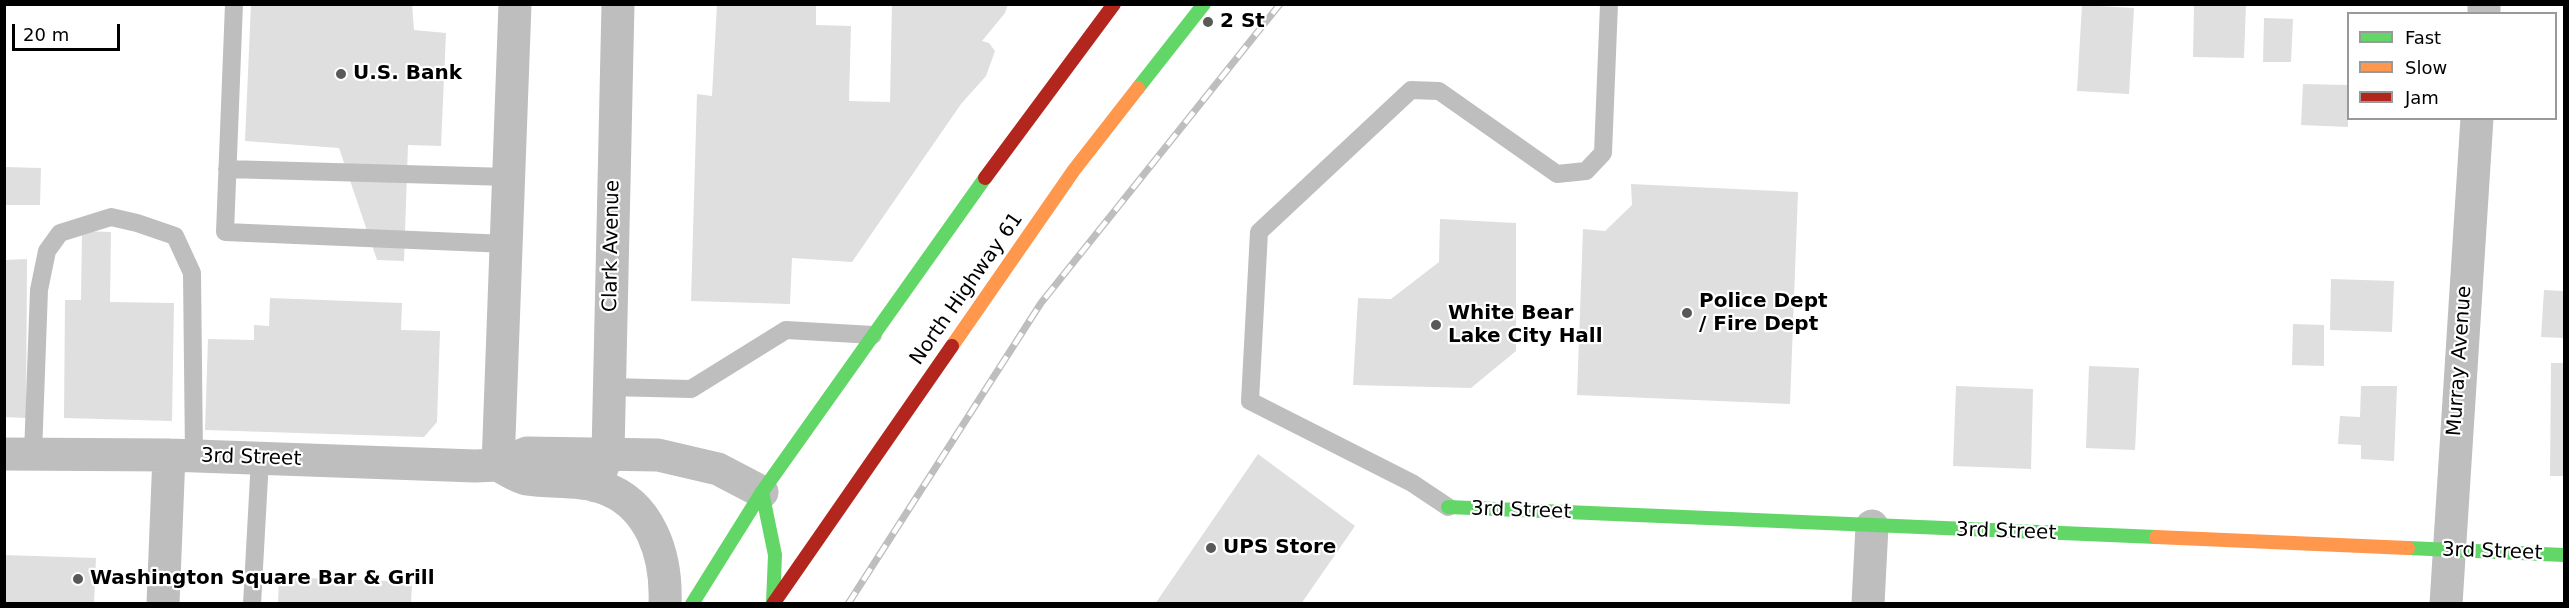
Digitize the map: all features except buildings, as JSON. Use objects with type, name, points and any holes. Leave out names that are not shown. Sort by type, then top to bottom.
[{"type":"main road","points":[[692,603],[762,492],[1004,151],[1114,4]]},
{"type":"main road","name":"North Highway 61","points":[[773,603],[1074,170],[1204,4]]},
{"type":"main road","points":[[762,492],[775,555],[773,603]]},
{"type":"main road","name":"3rd Street","points":[[1448,507],[2565,555]]},
{"type":"street","points":[[498,465],[514,4]]},
{"type":"street","name":"Clark Avenue","points":[[595,486],[608,453],[618,4]]},
{"type":"street","name":"Murray Avenue","points":[[2446,603],[2476,120]]},
{"type":"street","name":"3rd Street","points":[[19,454],[498,465],[527,453],[658,455],[718,469],[762,492]]},
{"type":"street","points":[[163,603],[181,456]]},
{"type":"street","name":"3rd Street","points":[[498,465],[525,479],[595,486],[632,504],[654,532],[662,559],[665,603]]},
{"type":"street","points":[[1868,603],[1872,526]]},
{"type":"lane","points":[[234,4],[225,232],[507,244]]},
{"type":"lane","points":[[1448,507],[1412,483],[1250,401],[1259,232],[1412,90],[1439,91],[1557,174],[1586,171],[1603,153],[1609,4]]},
{"type":"lane","points":[[227,169],[509,177]]},
{"type":"lane","points":[[19,454],[39,290],[47,250],[60,233],[111,218],[137,223],[176,236],[192,273],[181,456]]},
{"type":"lane","points":[[609,387],[691,389],[786,330],[873,335]]},
{"type":"lane","points":[[252,603],[260,459]]},
{"type":"railway","points":[[848,604],[1041,303],[1280,4]]},
{"type":"traffic: fast","points":[[1138,88],[1204,4]]},
{"type":"traffic: fast","points":[[692,604],[762,492],[985,178]]},
{"type":"traffic: fast","points":[[762,492],[775,555],[773,603]]},
{"type":"traffic: fast","points":[[1448,507],[2156,537]]},
{"type":"traffic: fast","points":[[2408,548],[2564,555]]},
{"type":"traffic: slow","points":[[952,346],[1074,170],[1138,88]]},
{"type":"traffic: slow","points":[[2156,537],[2408,548]]},
{"type":"traffic: jam","points":[[985,178],[1114,4]]},
{"type":"traffic: jam","points":[[773,604],[952,346]]},
{"type":"place","name":"2 St","points":[[1208,22]]},
{"type":"place","name":"U.S. Bank","points":[[341,74]]},
{"type":"place","name":"Police Dept / Fire Dept","points":[[1687,313]]},
{"type":"place","name":"White Bear Lake City Hall","points":[[1436,325]]},
{"type":"place","name":"UPS Store","points":[[1211,548]]},
{"type":"place","name":"Washington Square Bar & Grill","points":[[78,579]]}]
